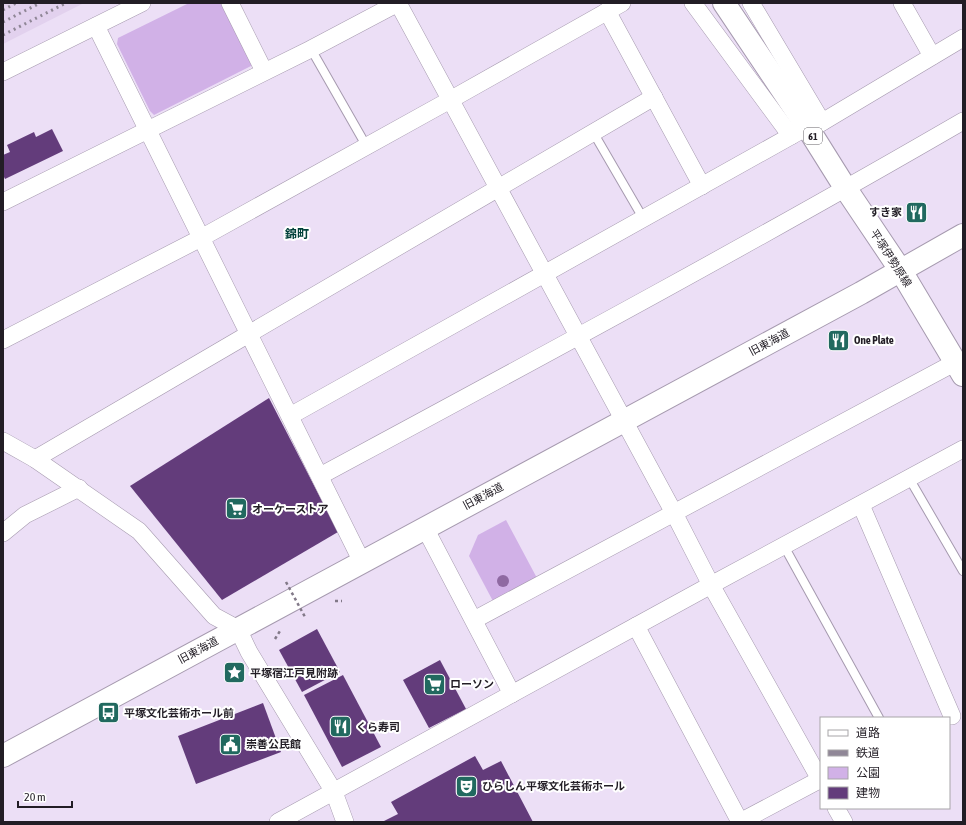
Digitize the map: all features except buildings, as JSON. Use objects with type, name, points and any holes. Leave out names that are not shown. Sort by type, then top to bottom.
[{"type":"street","points":[[3,72],[142,3]]},
{"type":"street","points":[[230,3],[264,71]]},
{"type":"street","points":[[3,202],[398,3],[674,513],[711,585],[820,778]]},
{"type":"street","points":[[3,340],[201,238],[367,147],[622,3]]},
{"type":"street","points":[[693,3],[807,129]]},
{"type":"street","name":"平塚伊勢原線","points":[[724,3],[901,270],[961,365]]},
{"type":"street","points":[[751,3],[807,129]]},
{"type":"street","points":[[902,3],[932,56]]},
{"type":"street","points":[[607,11],[702,186]]},
{"type":"street","points":[[96,26],[362,562]]},
{"type":"street","points":[[290,416],[643,218],[807,129],[963,38]]},
{"type":"street","points":[[35,458],[654,97]]},
{"type":"street","points":[[320,476],[578,337],[846,189],[963,121]]},
{"type":"street","name":"旧東海道","points":[[3,756],[623,421],[963,235]]},
{"type":"street","points":[[474,620],[674,513],[961,365]]},
{"type":"street","points":[[3,441],[35,458],[139,531],[214,616],[238,629],[249,652],[334,792],[345,822]]},
{"type":"street","points":[[278,822],[963,449]]},
{"type":"street","points":[[3,533],[25,515],[78,488]]},
{"type":"street","points":[[861,504],[954,714]]},
{"type":"street","points":[[425,528],[512,694]]},
{"type":"street","points":[[636,626],[740,822],[820,781]]},
{"type":"street","points":[[837,809],[844,822]]},
{"type":"lane","points":[[311,48],[367,147]]},
{"type":"lane","points":[[593,132],[643,218]]},
{"type":"lane","points":[[909,478],[963,571]]},
{"type":"lane","points":[[784,546],[878,717]]},
{"type":"path","points":[[286,582],[305,617]]},
{"type":"path","points":[[334,600],[342,601]]},
{"type":"path","points":[[274,639],[278,632]]},
{"type":"shaded area","points":[[3,3],[84,3],[3,44]]},
{"type":"green space","points":[[189,3],[223,3],[253,61],[251,66],[154,115],[150,111],[117,44],[118,38]]},
{"type":"green space","points":[[506,520],[538,580],[494,603],[469,556],[478,535]]},
{"type":"railway","points":[[3,10],[16,3]]},
{"type":"railway","points":[[3,22],[40,3]]},
{"type":"railway","points":[[3,35],[66,3]]},
{"type":"place","name":"すき家","points":[[917,212]]},
{"type":"place","name":"One Plate","points":[[838,340]]},
{"type":"place","name":"オーケーストア","points":[[237,509]]},
{"type":"place","name":"平塚宿江戸見附跡","points":[[235,673]]},
{"type":"place","name":"ローソン","points":[[435,684]]},
{"type":"place","name":"平塚文化芸術ホール前","points":[[109,713]]},
{"type":"place","name":"くら寿司","points":[[340,727]]},
{"type":"place","name":"崇善公民館","points":[[230,744]]},
{"type":"place","name":"ひらしん平塚文化芸術ホール","points":[[467,786]]},
{"type":"district","name":"錦町","points":[[297,234]]}]
